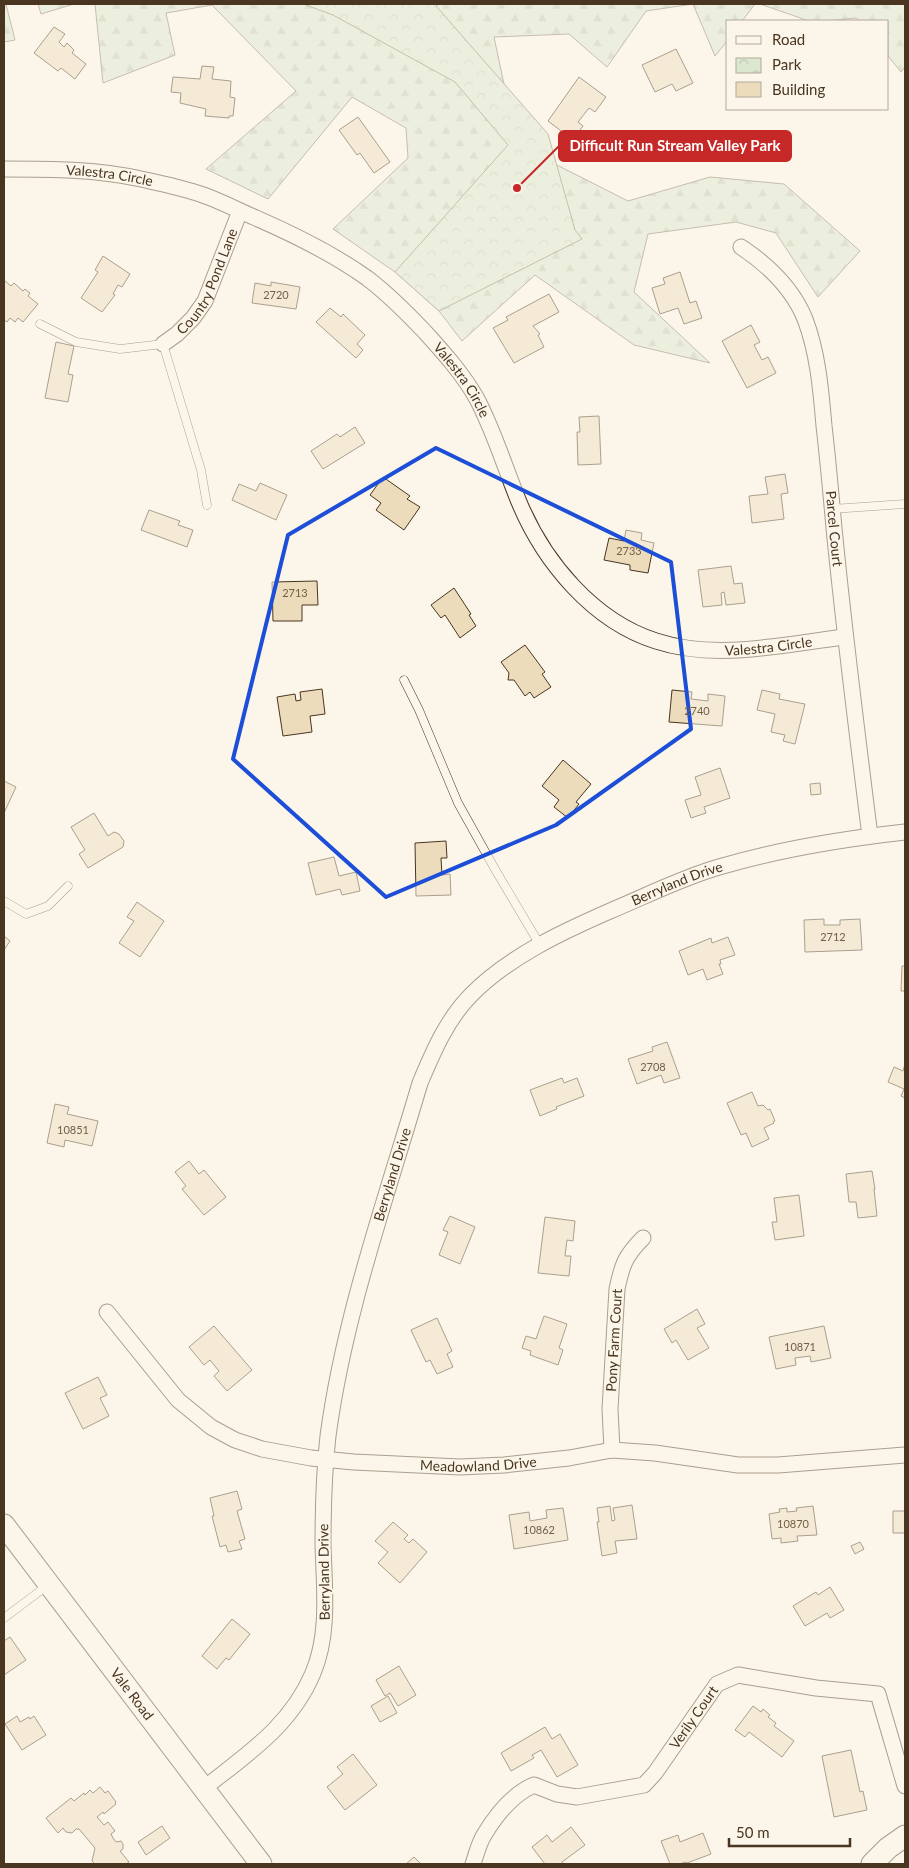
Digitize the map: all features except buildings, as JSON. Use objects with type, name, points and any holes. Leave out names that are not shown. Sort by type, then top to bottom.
[{"type":"main road","name":"Vale Road","points":[[4,1525],[260,1864]]},
{"type":"main road","points":[[872,1864],[888,1848],[905,1836]]},
{"type":"street","name":"Valestra Circle","points":[[4,170],[93,171],[139,178],[199,194],[296,235],[339,259],[376,285],[407,313],[441,349],[464,379],[477,400],[520,505],[537,537],[565,577],[611,619],[655,641],[682,648],[738,650],[845,637]]},
{"type":"street","name":"Country Pond Lane","points":[[163,344],[177,334],[193,318],[204,301],[240,211]]},
{"type":"street","name":"Parcel Court","points":[[741,247],[763,262],[780,278],[794,297],[805,318],[812,341],[820,382],[845,637],[870,836]]},
{"type":"street","name":"Berryland Drive","points":[[203,1789],[272,1733],[289,1716],[303,1696],[314,1672],[321,1647],[325,1621],[323,1522],[326,1460],[341,1360],[355,1304],[420,1083],[444,1031],[470,995],[505,966],[576,926],[717,867],[817,843],[905,832]]},
{"type":"street","name":"Pony Farm Court","points":[[612,1450],[610,1409],[617,1289],[621,1270],[629,1252],[643,1238]]},
{"type":"street","name":"Meadowland Drive","points":[[107,1312],[178,1400],[211,1427],[236,1440],[262,1449],[326,1460],[460,1467],[569,1458],[612,1450],[656,1453],[738,1465],[770,1465],[905,1455]]},
{"type":"street","name":"Verily Court","points":[[473,1864],[484,1835],[504,1808],[522,1790],[534,1785],[556,1794],[577,1797],[644,1785],[655,1773],[717,1684],[738,1675],[816,1688],[878,1694],[905,1786]]},
{"type":"lane","points":[[40,324],[76,342],[120,349],[163,344],[201,470],[207,505]]},
{"type":"lane","points":[[832,509],[905,504]]},
{"type":"lane","points":[[404,680],[419,710],[458,803],[540,946]]},
{"type":"lane","points":[[4,901],[26,914],[48,906],[68,886]]},
{"type":"lane","points":[[4,1618],[49,1584]]},
{"type":"highlighted area","points":[[436,448],[671,562],[691,729],[556,825],[386,897],[233,759],[288,535]]},
{"type":"green space","points":[[4,4],[6,4],[15,40],[4,42]]},
{"type":"green space","points":[[38,4],[74,4],[41,14]]},
{"type":"green space","points":[[95,4],[693,4],[646,11],[607,67],[569,34],[494,37],[509,108],[541,157],[628,201],[710,177],[784,184],[860,251],[818,297],[776,233],[736,222],[648,234],[634,292],[710,363],[634,345],[535,275],[462,341],[439,311],[395,272],[333,229],[408,158],[406,128],[352,97],[268,199],[206,169],[296,91],[212,5],[166,13],[175,55],[103,83]]},
{"type":"green space","points":[[303,4],[439,4],[436,6],[548,134],[575,230],[582,239],[439,311],[395,272],[508,145],[455,82],[333,15]]},
{"type":"green space","points":[[693,4],[755,4],[743,20],[726,20],[726,42],[715,56]]},
{"type":"green space","points":[[760,4],[905,4],[905,67],[901,72],[889,57],[889,20],[859,20],[856,18],[806,20]]},
{"type":"place","name":"Difficult Run Stream Valley Park","points":[[517,188]]}]
